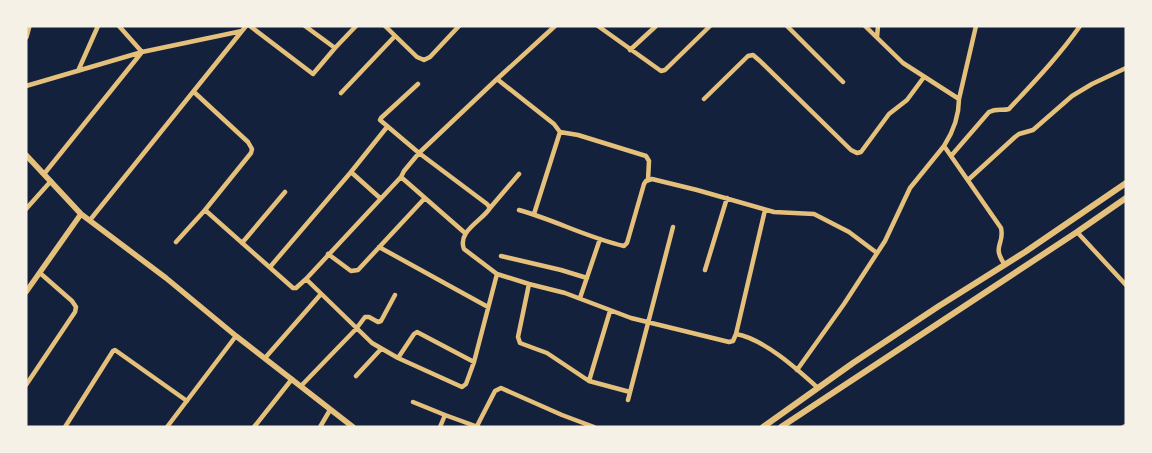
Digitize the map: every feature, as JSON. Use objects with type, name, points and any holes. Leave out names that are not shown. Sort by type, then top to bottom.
[{"type":"main road","points":[[763,427],[939,306],[1005,265],[1126,183]]},
{"type":"main road","points":[[781,427],[1078,232],[1126,198]]},
{"type":"street","points":[[26,38],[29,26]]},
{"type":"street","points":[[78,70],[98,26]]},
{"type":"street","points":[[119,26],[142,52]]},
{"type":"street","points":[[90,220],[248,26],[313,74],[356,26]]},
{"type":"street","points":[[305,26],[336,48]]},
{"type":"street","points":[[385,26],[417,57],[424,60],[430,57],[459,26]]},
{"type":"street","points":[[205,210],[294,288],[306,278],[401,177],[419,153],[555,26]]},
{"type":"street","points":[[598,26],[661,72],[710,26]]},
{"type":"street","points":[[630,50],[656,26]]},
{"type":"street","points":[[787,26],[843,82]]},
{"type":"street","points":[[865,26],[897,58],[959,99]]},
{"type":"street","points":[[876,37],[878,26]]},
{"type":"street","points":[[797,370],[844,304],[885,241],[910,188],[948,139],[959,112],[959,99],[976,26]]},
{"type":"street","points":[[950,156],[990,112],[996,108],[1005,110],[1009,108],[1042,74],[1080,26]]},
{"type":"street","points":[[26,86],[142,52],[242,31]]},
{"type":"street","points":[[341,92],[395,36]]},
{"type":"street","points":[[44,174],[142,52]]},
{"type":"street","points":[[704,99],[745,58],[753,55],[851,150],[861,152],[889,114],[907,100],[924,77]]},
{"type":"street","points":[[968,180],[1018,134],[1033,130],[1072,96],[1126,68]]},
{"type":"street","points":[[497,79],[554,124],[560,132],[578,135],[646,156],[650,161],[648,180],[644,184],[626,245],[623,246],[600,239],[519,210]]},
{"type":"street","points":[[418,84],[380,118],[380,121],[490,208]]},
{"type":"street","points":[[176,242],[205,210],[251,153],[252,149],[248,142],[194,92]]},
{"type":"street","points":[[270,266],[387,127]]},
{"type":"street","points":[[534,214],[560,132]]},
{"type":"street","points":[[944,146],[1002,228],[1003,234],[998,247],[999,255],[1005,265]]},
{"type":"street","points":[[26,155],[81,214],[166,278],[236,336],[353,427]]},
{"type":"street","points":[[351,172],[380,198]]},
{"type":"street","points":[[519,174],[466,233],[462,245],[464,249],[497,274],[580,298],[610,311],[648,323],[729,342],[733,341],[736,334],[764,210]]},
{"type":"street","points":[[401,177],[466,233]]},
{"type":"street","points":[[648,180],[652,179],[697,190],[778,213],[814,214],[849,232],[877,253]]},
{"type":"street","points":[[26,209],[51,180]]},
{"type":"street","points":[[242,242],[285,192]]},
{"type":"street","points":[[328,254],[351,271],[358,270],[424,198]]},
{"type":"street","points":[[705,270],[727,198]]},
{"type":"street","points":[[26,292],[81,214]]},
{"type":"street","points":[[628,400],[673,227]]},
{"type":"street","points":[[1078,232],[1126,285]]},
{"type":"street","points":[[580,298],[600,239]]},
{"type":"street","points":[[380,247],[488,307]]},
{"type":"street","points":[[501,256],[587,278]]},
{"type":"street","points":[[26,385],[75,312],[76,307],[72,301],[40,273]]},
{"type":"street","points":[[306,278],[356,329],[380,349],[462,387],[466,384],[474,362],[497,274]]},
{"type":"street","points":[[529,284],[518,340],[523,345],[547,353],[589,381],[630,392]]},
{"type":"street","points":[[265,358],[321,294]]},
{"type":"street","points":[[301,386],[367,316],[378,322],[381,321],[395,295]]},
{"type":"street","points":[[589,381],[610,311]]},
{"type":"street","points":[[398,358],[417,332],[474,362]]},
{"type":"street","points":[[736,334],[752,340],[771,351],[818,388]]},
{"type":"street","points":[[167,427],[236,336]]},
{"type":"street","points":[[356,376],[380,349]]},
{"type":"street","points":[[65,427],[115,350],[187,400]]},
{"type":"street","points":[[254,427],[292,379]]},
{"type":"street","points":[[413,402],[478,426],[495,391],[501,388],[594,427]]},
{"type":"street","points":[[320,427],[330,410]]},
{"type":"street","points":[[440,427],[445,415]]},
{"type":"path","points":[[1121,427],[1126,424]]}]
